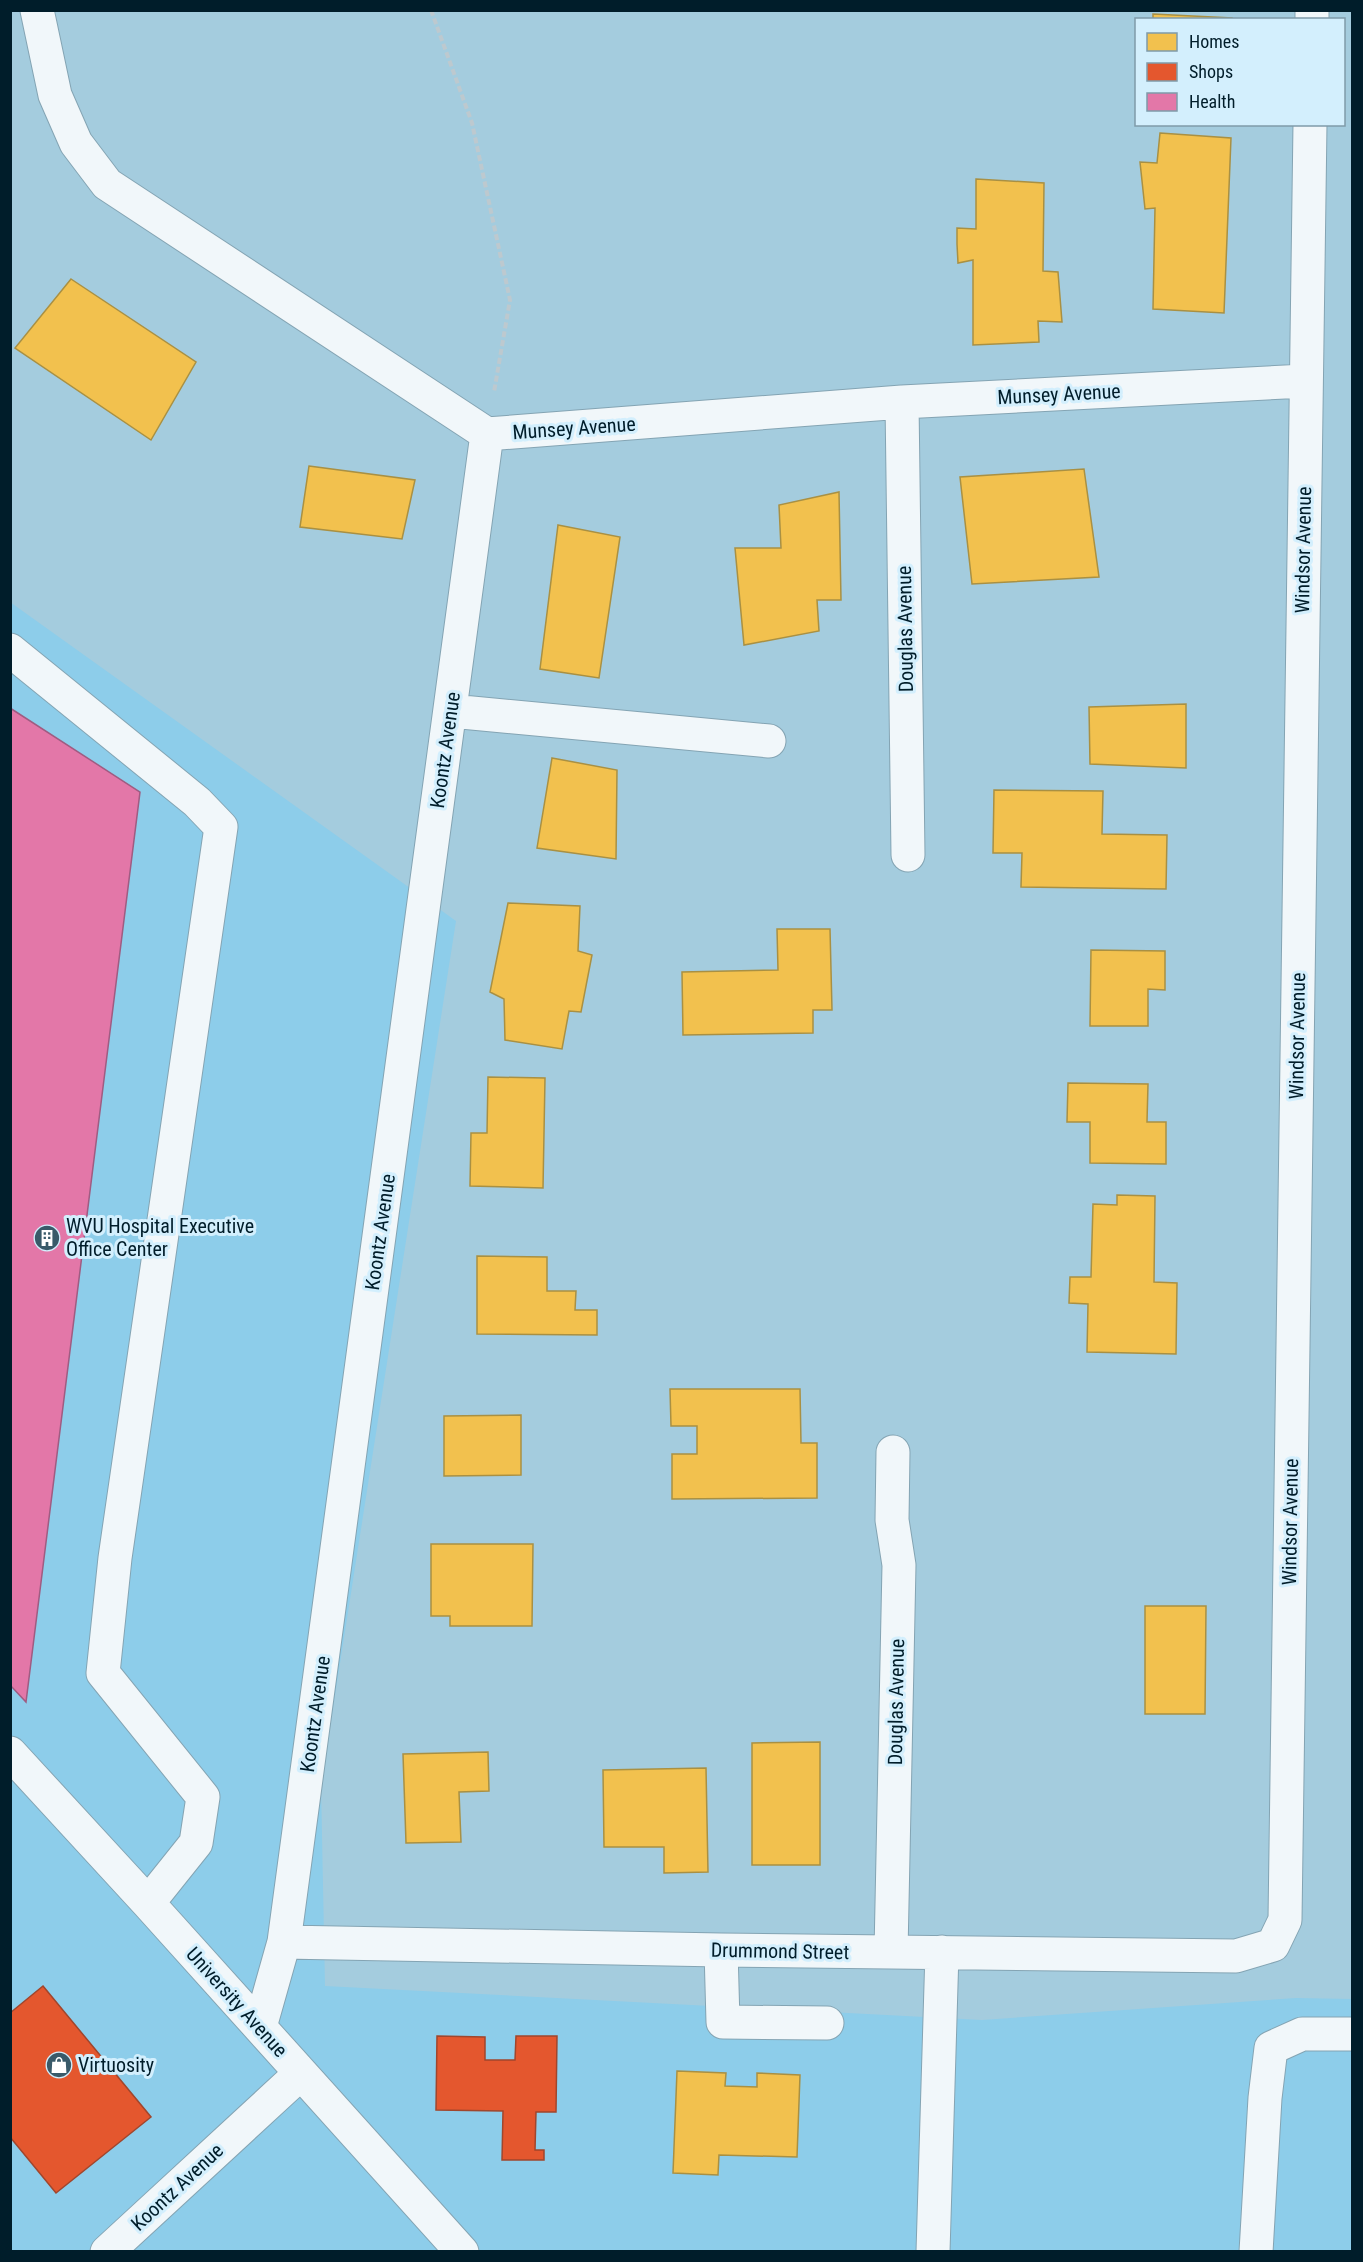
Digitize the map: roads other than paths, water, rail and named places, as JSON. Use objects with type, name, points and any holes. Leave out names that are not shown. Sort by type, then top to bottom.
[{"type":"street","name":"Munsey Avenue","points":[[37,10],[55,95],[76,143],[107,184],[487,434],[902,402],[1305,381]]},
{"type":"street","name":"Windsor Avenue","points":[[1273,1945],[1285,1920],[1310,126]]},
{"type":"street","name":"Douglas Avenue","points":[[902,402],[908,855]]},
{"type":"street","name":"Koontz Avenue","points":[[260,2027],[284,1942],[487,434]]},
{"type":"street","points":[[10,650],[197,802],[221,827],[117,1546],[103,1673],[203,1797],[196,1843],[148,1903]]},
{"type":"street","points":[[451,711],[769,741]]},
{"type":"street","name":"Douglas Avenue","points":[[891,1952],[899,1565],[892,1520],[892,1452]]},
{"type":"street","name":"University Avenue","points":[[10,1753],[462,2252]]},
{"type":"street","name":"Drummond Street","points":[[284,1942],[1236,1956],[1273,1945]]},
{"type":"street","points":[[721,1950],[723,2022],[827,2023]]},
{"type":"street","points":[[933,2252],[942,1952]]},
{"type":"street","points":[[1256,2252],[1265,2098],[1271,2048],[1302,2034],[1353,2034]]},
{"type":"street","name":"Koontz Avenue","points":[[107,2252],[300,2074]]},
{"type":"place","name":"WVU Hospital Executive Office Center","points":[[47,1238]]},
{"type":"place","name":"Virtuosity","points":[[59,2065]]}]
